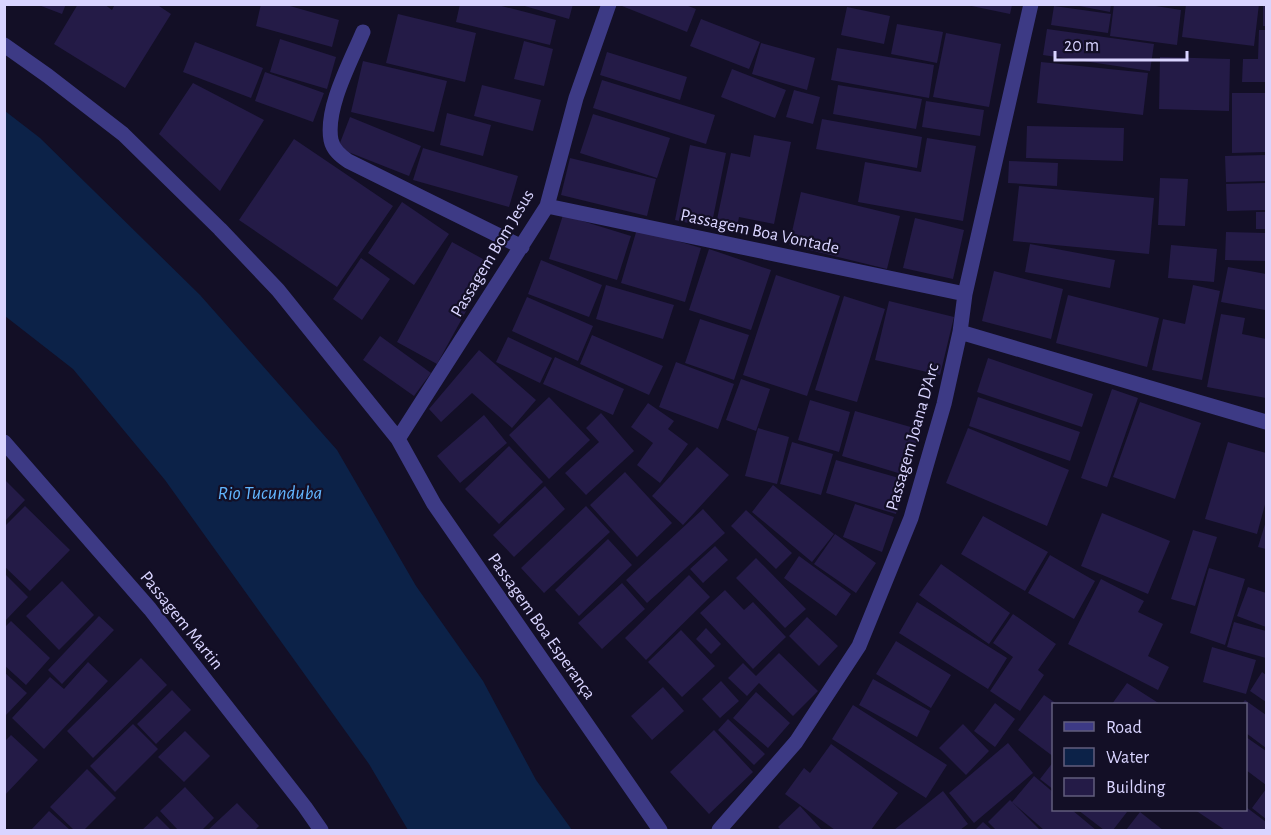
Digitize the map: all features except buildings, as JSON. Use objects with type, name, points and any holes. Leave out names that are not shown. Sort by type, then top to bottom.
[{"type":"street","name":"Passagem Bom Jesus","points":[[398,439],[547,206],[576,98],[609,4]]},
{"type":"street","name":"Passagem Joana D’Arc","points":[[719,831],[795,742],[859,646],[911,518],[944,404],[960,332],[965,294],[1031,4]]},
{"type":"street","points":[[363,32],[336,99],[332,117],[331,141],[337,153],[348,161],[522,247]]},
{"type":"street","name":"Passagem Boa Esperança","points":[[4,45],[123,134],[220,229],[278,290],[398,439],[434,504],[660,831]]},
{"type":"street","name":"Passagem Boa Vontade","points":[[547,206],[965,294]]},
{"type":"street","points":[[960,332],[1266,422]]},
{"type":"street","name":"Passagem Martin","points":[[4,442],[150,609],[305,807],[321,831]]},
{"type":"water","name":"Rio Tucunduba","points":[[5,111],[40,138],[200,295],[337,450],[416,586],[483,681],[536,780],[572,830],[408,830],[369,764],[165,480],[73,369],[5,316]]}]
